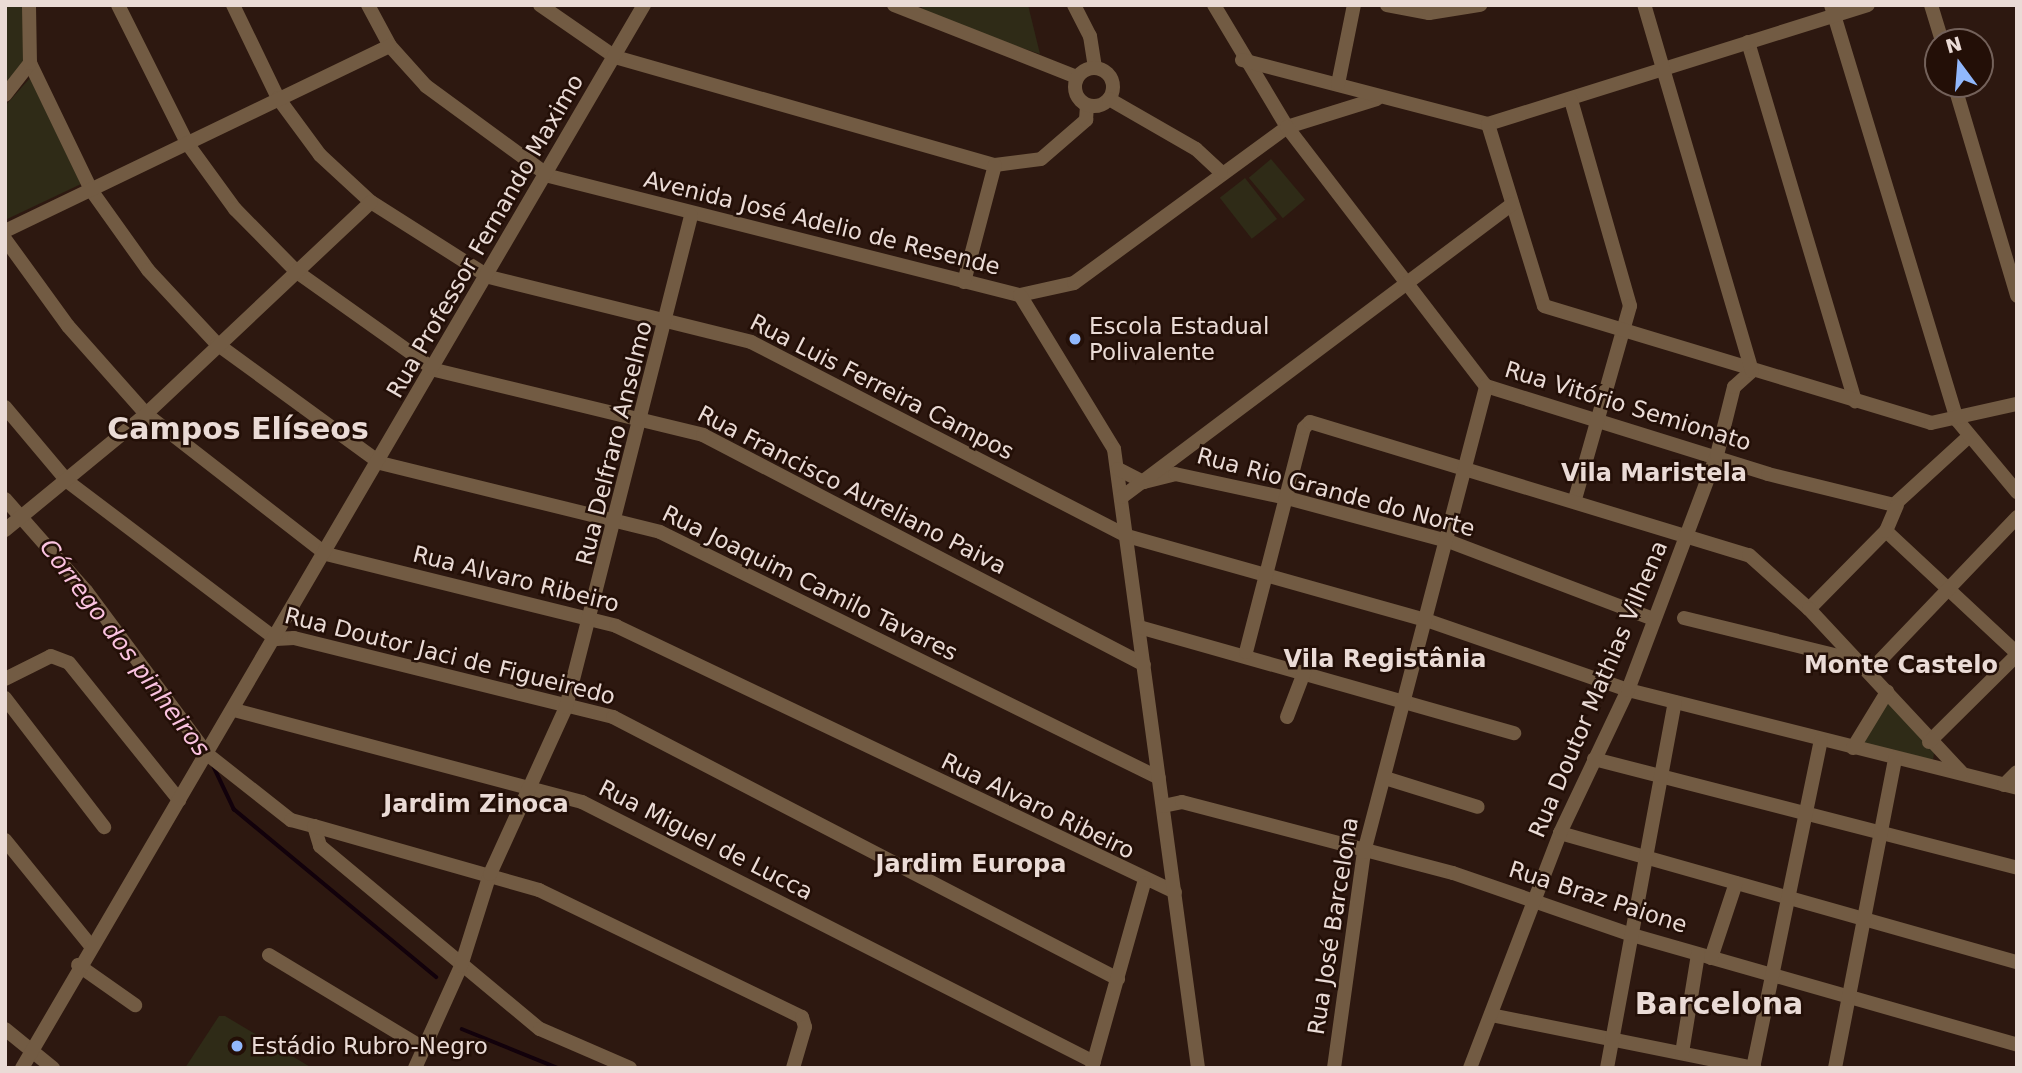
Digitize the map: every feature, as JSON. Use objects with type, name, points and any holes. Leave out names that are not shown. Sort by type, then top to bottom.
[{"type":"street","points":[[5,95],[30,64],[29,5]]},
{"type":"street","name":"Rua Francisco Aureliano Paiva","points":[[118,5],[187,143],[235,209],[297,272],[435,370],[703,435],[1144,665]]},
{"type":"street","name":"Rua Luis Ferreira Campos","points":[[233,5],[278,98],[320,155],[371,202],[489,276],[751,342],[1127,536],[1426,620],[1628,690],[2010,787]]},
{"type":"street","name":"Avenida José Adelio de Resende","points":[[368,5],[390,46],[426,86],[549,176],[691,216],[1020,295],[1074,283],[1221,172],[1287,128],[1377,99]]},
{"type":"street","points":[[540,5],[615,57],[995,165],[1041,159],[1086,120],[1087,105]]},
{"type":"street","name":"Rua Professor Fernando Maximo","points":[[22,1068],[78,964],[234,710],[549,176],[644,5]]},
{"type":"street","points":[[894,5],[921,10],[1077,77]]},
{"type":"street","points":[[1074,5],[1090,36],[1095,67],[1112,79],[1109,99]]},
{"type":"street","name":"Rua Vitório Semionato","points":[[1214,5],[1242,60],[1287,128],[1486,386],[1897,505]]},
{"type":"street","points":[[1338,84],[1354,5]]},
{"type":"street","points":[[1387,5],[1451,8],[1480,5]]},
{"type":"street","points":[[1644,5],[1659,69],[1752,370]]},
{"type":"street","points":[[1242,60],[1338,84],[1377,99],[1488,124],[1748,42],[1833,10],[1868,5]]},
{"type":"street","points":[[1931,5],[1938,28]]},
{"type":"street","points":[[1833,10],[1957,420],[1967,438],[2017,492]]},
{"type":"street","points":[[1748,42],[1854,401]]},
{"type":"street","points":[[5,231],[390,46]]},
{"type":"street","name":"Rua Joaquim Camilo Tavares","points":[[30,64],[92,190],[148,270],[217,344],[380,463],[660,532],[1159,778]]},
{"type":"street","points":[[1077,77],[1095,67]]},
{"type":"street","points":[[1077,77],[1075,94],[1087,105]]},
{"type":"street","points":[[1958,98],[2017,296]]},
{"type":"street","points":[[1087,105],[1109,99],[1196,149],[1221,172]]},
{"type":"street","points":[[1571,100],[1630,306],[1625,334],[1574,499]]},
{"type":"street","points":[[1488,124],[1544,306],[1625,334],[1931,423],[1957,420],[2017,404]]},
{"type":"street","points":[[964,282],[995,165]]},
{"type":"street","points":[[5,530],[146,414],[217,344],[371,202]]},
{"type":"street","points":[[1122,497],[1512,204]]},
{"type":"street","name":"Rua Delfraro Anselmo","points":[[415,1068],[461,966],[490,874],[566,707],[591,623],[644,419],[691,216]]},
{"type":"street","name":"Rua Alvaro Ribeiro","points":[[5,239],[68,326],[146,414],[326,554],[591,623],[617,626],[1144,883],[1175,892]]},
{"type":"street","points":[[1020,295],[1103,421],[1118,469],[1198,1068]]},
{"type":"street","name":"Rua Doutor Mathias Vilhena","points":[[1470,1068],[1538,902],[1560,833],[1628,690],[1717,455],[1734,387],[1752,370]]},
{"type":"street","name":"Rua José Barcelona","points":[[1334,1068],[1364,852],[1407,698],[1486,386]]},
{"type":"street","name":"Rua Doutor Jaci de Figueiredo","points":[[5,407],[67,481],[276,639],[294,638],[613,717],[1118,979]]},
{"type":"street","points":[[1246,652],[1310,422],[1574,499],[1749,555],[1809,609],[1865,666],[1929,742],[1963,774]]},
{"type":"street","points":[[1809,609],[1886,531],[1897,505],[1967,438]]},
{"type":"street","points":[[1118,469],[1144,482]]},
{"type":"street","name":"Rua Rio Grande do Norte","points":[[1144,482],[1175,474],[1287,498],[1448,541],[1653,619]]},
{"type":"street","points":[[5,499],[86,591],[207,754],[291,820],[540,890],[802,1017],[805,1027],[793,1068]]},
{"type":"street","points":[[1865,666],[1951,593],[2017,517]]},
{"type":"street","points":[[1886,531],[2017,654],[1929,742]]},
{"type":"street","points":[[1684,618],[1865,666]]},
{"type":"street","points":[[1139,626],[1246,652],[1407,698],[1514,733]]},
{"type":"street","points":[[5,679],[51,656],[69,663],[179,800]]},
{"type":"street","points":[[1287,718],[1305,670]]},
{"type":"street","points":[[1853,748],[1887,692]]},
{"type":"street","points":[[5,698],[104,827]]},
{"type":"street","points":[[1607,1068],[1675,702]]},
{"type":"street","name":"Rua Miguel de Lucca","points":[[234,710],[529,784],[582,802],[1093,1065]]},
{"type":"street","points":[[1491,1014],[1754,1068],[1821,741]]},
{"type":"street","points":[[1835,1068],[1895,758]]},
{"type":"street","points":[[1594,759],[2017,868]]},
{"type":"street","points":[[2010,787],[2017,772]]},
{"type":"street","points":[[1385,778],[1478,807]]},
{"type":"street","name":"Rua Braz Paione","points":[[1163,806],[1182,802],[1364,852],[1538,902],[1632,935],[1848,1000],[2017,1045]]},
{"type":"street","points":[[314,826],[320,846],[461,966],[560,1041],[630,1068]]},
{"type":"street","points":[[1560,833],[2017,962]]},
{"type":"street","points":[[5,840],[90,945]]},
{"type":"street","points":[[1093,1065],[1144,883]]},
{"type":"street","points":[[1682,1053],[1705,956],[1736,883]]},
{"type":"street","points":[[269,955],[423,1048]]},
{"type":"street","points":[[78,964],[135,1006]]},
{"type":"street","points":[[5,1029],[53,1068]]},
{"type":"shaded area","points":[[5,5],[24,5],[25,62],[5,84]]},
{"type":"shaded area","points":[[923,5],[1028,5],[1040,54],[919,14]]},
{"type":"shaded area","points":[[30,78],[81,184],[5,220],[5,106]]},
{"type":"shaded area","points":[[1271,159],[1305,200],[1283,218],[1249,178]]},
{"type":"shaded area","points":[[1245,178],[1277,219],[1252,239],[1220,198]]},
{"type":"shaded area","points":[[1885,698],[1934,753],[1933,760],[1859,743]]},
{"type":"shaded area","name":"Estádio Rubro-Negro","points":[[219,1016],[225,1016],[312,1068],[185,1068]]},
{"type":"waterway","name":"Córrego dos pinheiros","points":[[214,767],[234,809],[436,977]]},
{"type":"waterway","name":"Córrego dos pinheiros","points":[[462,1029],[558,1068]]},
{"type":"place","name":"Escola Estadual Polivalente","points":[[1075,339]]},
{"type":"place","name":"Estádio Rubro-Negro","points":[[237,1046]]},
{"type":"district","name":"Campos Elíseos","points":[[238,429]]},
{"type":"district","name":"Vila Maristela","points":[[1654,474]]},
{"type":"district","name":"Vila Registânia","points":[[1385,660]]},
{"type":"district","name":"Monte Castelo","points":[[1901,666]]},
{"type":"district","name":"Jardim Zinoca","points":[[476,805]]},
{"type":"district","name":"Jardim Europa","points":[[971,865]]},
{"type":"district","name":"Barcelona","points":[[1719,1004]]}]
